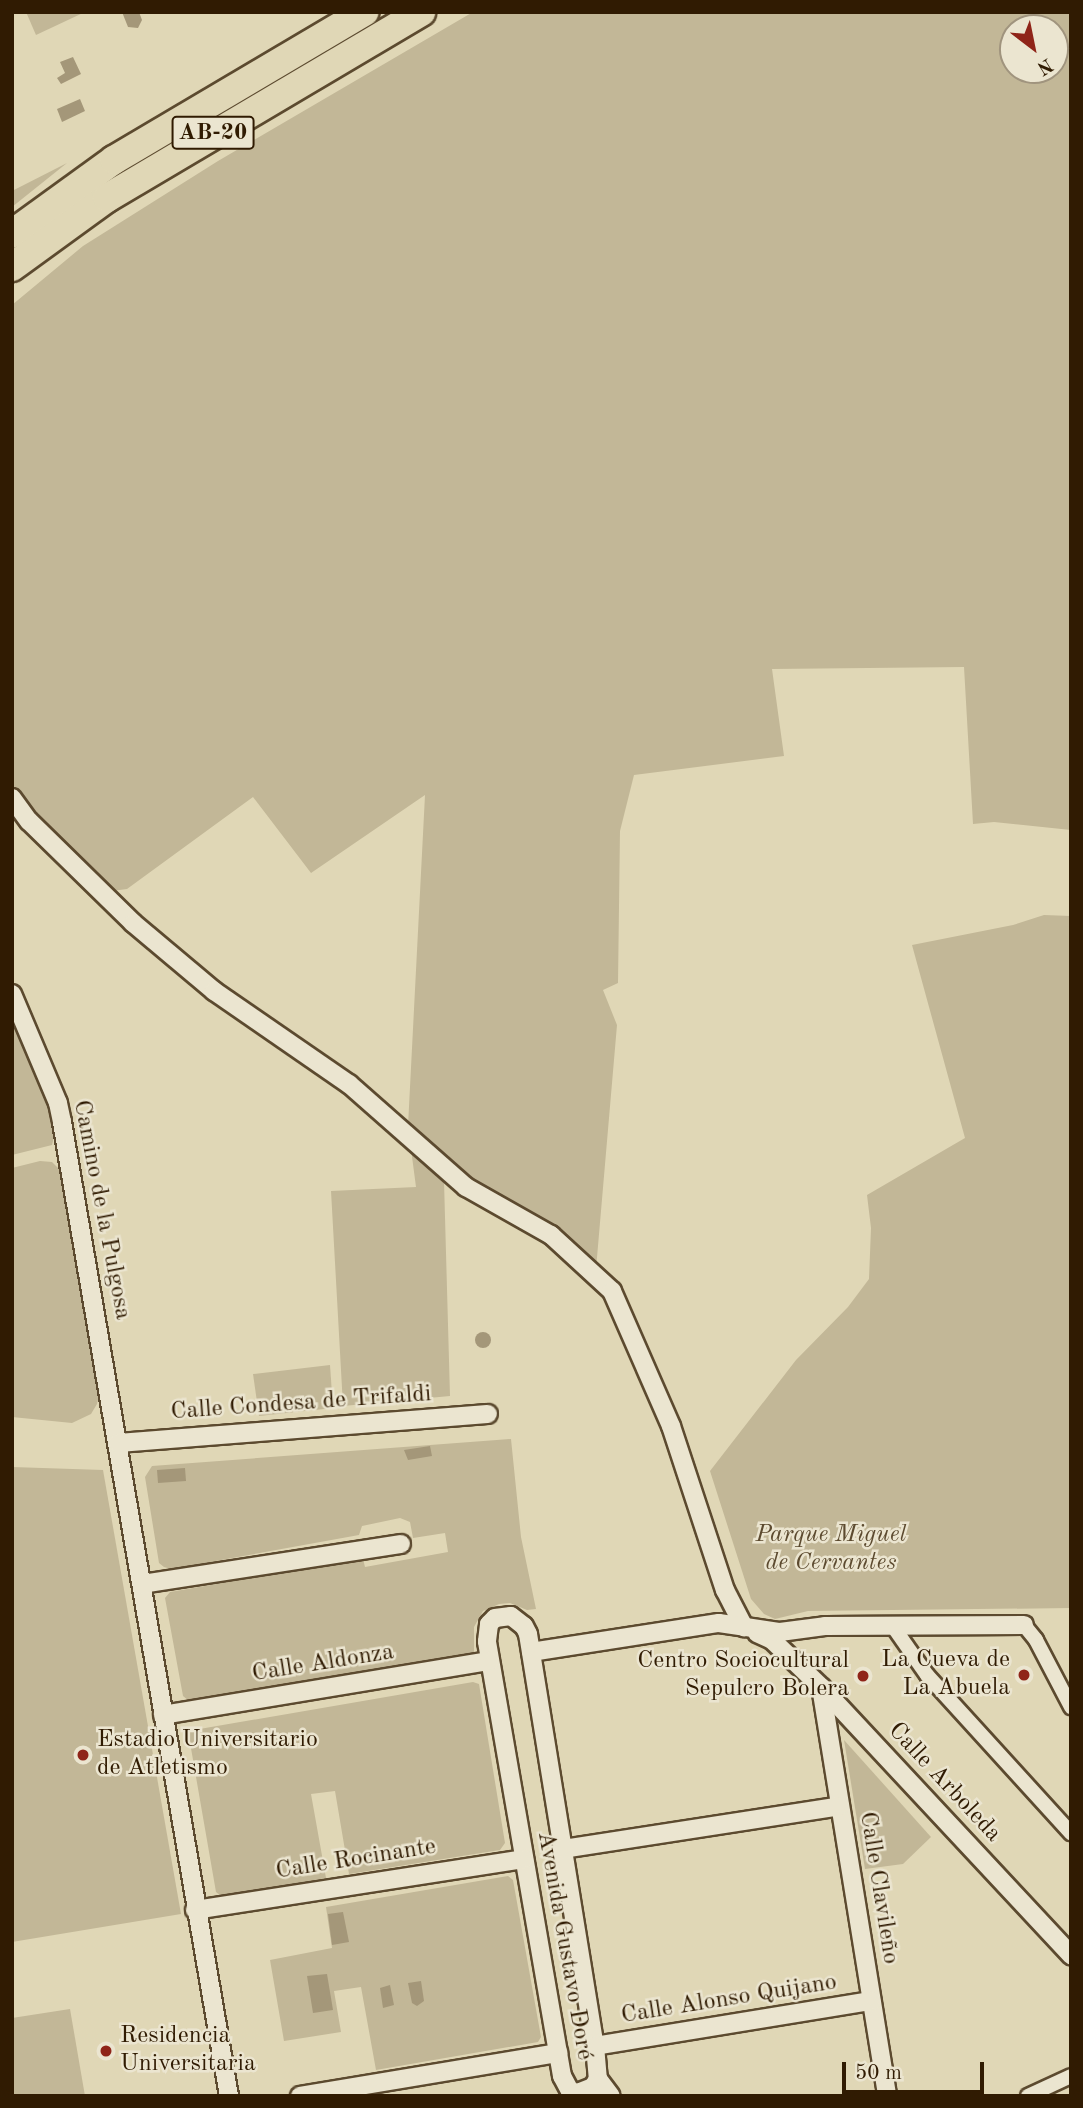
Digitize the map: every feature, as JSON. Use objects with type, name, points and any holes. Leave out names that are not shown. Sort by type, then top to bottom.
[{"type":"main road","name":"AB-20","points":[[12,234],[114,160],[364,12]]},
{"type":"main road","name":"AB-20","points":[[12,267],[107,198],[421,12]]},
{"type":"street","points":[[12,798],[29,821],[96,887],[205,984],[349,1084],[466,1187],[551,1236],[612,1291],[671,1426],[725,1590],[744,1627]]},
{"type":"street","name":"Camino de la Pulgosa","points":[[12,994],[58,1103],[229,2096]]},
{"type":"street","name":"Calle Condesa de Trifaldi","points":[[118,1443],[488,1414]]},
{"type":"street","points":[[142,1584],[401,1544]]},
{"type":"street","name":"Avenida Gustavo Doré","points":[[511,1616],[519,1620],[528,1634],[531,1652],[595,2046],[598,2079],[585,2091],[568,2093],[558,2053],[490,1661],[486,1632],[495,1618],[511,1616]]},
{"type":"street","points":[[531,1652],[719,1623],[780,1632],[825,1626],[1024,1625],[1036,1640],[1071,1707]]},
{"type":"street","points":[[892,1625],[927,1675],[1071,1833]]},
{"type":"street","name":"Calle Arboleda","points":[[744,1627],[772,1640],[821,1687],[1071,1955]]},
{"type":"street","name":"Calle Aldonza","points":[[163,1715],[490,1661]]},
{"type":"street","name":"Calle Clavileño","points":[[821,1687],[887,2096]]},
{"type":"street","points":[[563,1849],[840,1807]]},
{"type":"street","name":"Calle Rocinante","points":[[195,1910],[524,1859]]},
{"type":"street","name":"Calle Alonso Quijano","points":[[595,2046],[871,2001]]},
{"type":"street","points":[[300,2096],[558,2053]]},
{"type":"street","points":[[1028,2096],[1071,2076]]},
{"type":"street","points":[[598,2079],[611,2096]]},
{"type":"green space","points":[[26,12],[85,12],[36,35]]},
{"type":"green space","points":[[473,12],[1071,12],[1071,830],[994,822],[973,824],[964,667],[772,669],[784,756],[634,775],[620,831],[618,983],[603,990],[617,1025],[596,1269],[468,1186],[408,1126],[425,795],[311,873],[253,797],[127,889],[104,892],[12,795],[12,305],[83,246],[218,161]]},
{"type":"green space","points":[[67,163],[12,207],[12,191]]},
{"type":"green space","name":"Parque Miguel de Cervantes","points":[[1044,915],[1071,916],[1071,1608],[808,1611],[775,1619],[764,1614],[751,1599],[710,1471],[796,1360],[848,1307],[869,1279],[871,1228],[867,1195],[965,1138],[912,945],[1013,925]]},
{"type":"green space","points":[[12,1012],[37,1069],[55,1133],[52,1145],[12,1155]]},
{"type":"green space","points":[[411,1149],[444,1181],[450,1396],[343,1406],[331,1191],[416,1187]]},
{"type":"green space","points":[[40,1161],[52,1162],[61,1171],[100,1390],[97,1404],[91,1414],[72,1423],[12,1417],[12,1168]]},
{"type":"green space","points":[[330,1365],[333,1408],[259,1416],[253,1374]]},
{"type":"green space","points":[[511,1439],[521,1537],[536,1609],[527,1610],[510,1603],[499,1604],[483,1611],[474,1627],[474,1652],[189,1701],[183,1696],[165,1598],[170,1592],[363,1559],[365,1567],[448,1552],[445,1533],[413,1538],[410,1522],[400,1518],[362,1526],[359,1535],[171,1569],[164,1567],[159,1563],[145,1477],[152,1466]]},
{"type":"green space","name":"Estadio Universitario de Atletismo","points":[[12,1467],[103,1470],[181,1914],[12,1942]]},
{"type":"green space","points":[[473,1682],[479,1684],[505,1843],[500,1850],[349,1874],[335,1791],[311,1794],[326,1878],[221,1896],[216,1892],[188,1731]]},
{"type":"green space","points":[[844,1740],[931,1837],[903,1864],[865,1869]]},
{"type":"green space","points":[[508,1876],[513,1880],[541,2037],[538,2042],[376,2070],[361,1987],[334,1991],[341,2032],[284,2041],[270,1960],[332,1948],[326,1907]]},
{"type":"green space","points":[[70,2009],[85,2096],[12,2096],[12,2018]]},
{"type":"shaded area","points":[[122,12],[139,12],[142,20],[138,28],[128,27]]},
{"type":"shaded area","points":[[73,57],[81,74],[61,84],[57,78],[65,73],[60,62]]},
{"type":"shaded area","points":[[80,99],[85,111],[62,122],[57,109]]},
{"type":"shaded area","points":[[480,1332],[486,1332],[491,1340],[489,1346],[480,1348],[475,1343],[475,1337]]},
{"type":"shaded area","points":[[430,1446],[432,1456],[408,1460],[404,1450]]},
{"type":"shaded area","points":[[185,1468],[186,1481],[158,1483],[157,1470]]},
{"type":"shaded area","points":[[343,1912],[349,1942],[332,1945],[328,1914]]},
{"type":"shaded area","points":[[327,1974],[333,2010],[313,2013],[307,1976]]},
{"type":"shaded area","points":[[421,1981],[424,2001],[417,2006],[412,2003],[408,1983]]},
{"type":"shaded area","points":[[390,1985],[394,2005],[383,2008],[380,1988]]},
{"type":"place","name":"La Cueva de La Abuela","points":[[1024,1675]]},
{"type":"place","name":"Centro Sociocultural Sepulcro Bolera","points":[[863,1676]]},
{"type":"place","name":"Estadio Universitario de Atletismo","points":[[83,1755]]},
{"type":"place","name":"Residencia Universitaria","points":[[106,2051]]}]
